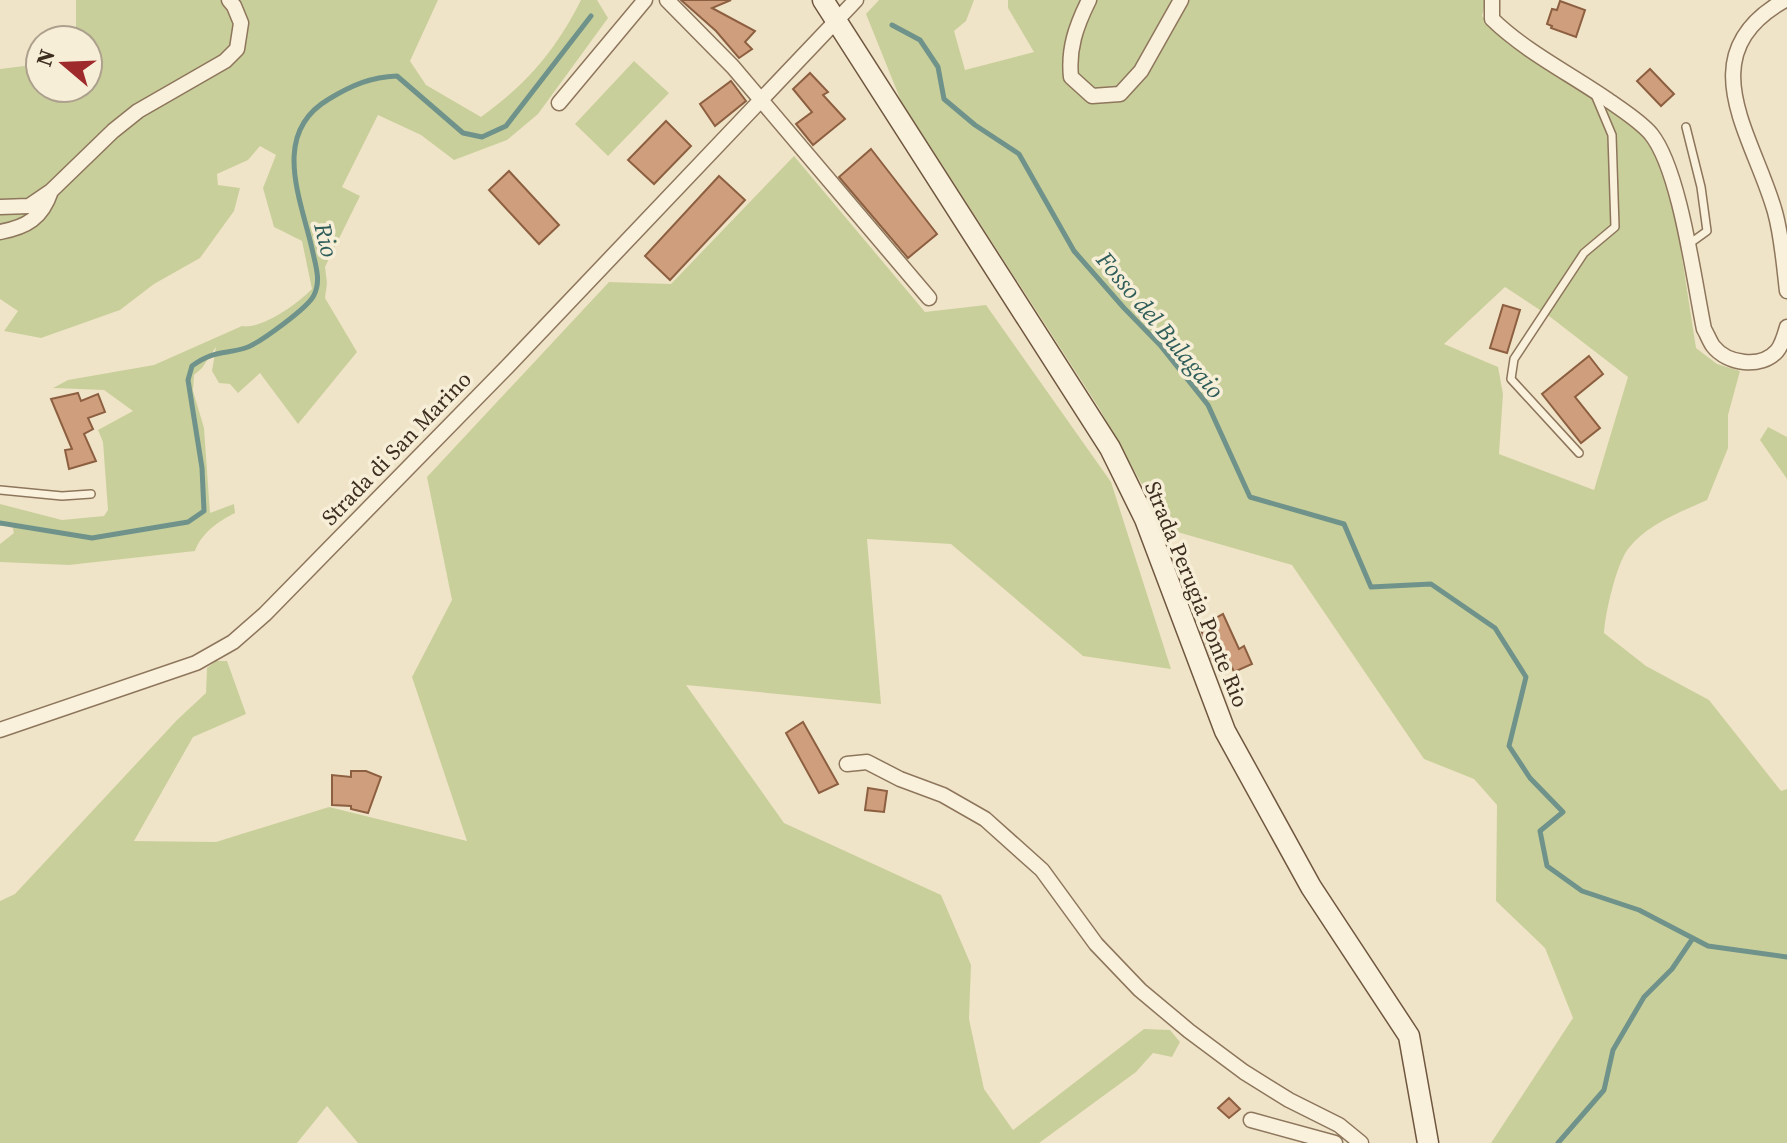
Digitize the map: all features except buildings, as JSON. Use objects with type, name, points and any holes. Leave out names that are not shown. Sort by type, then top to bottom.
[{"type":"main road","name":"Strada Perugia Ponte Rio","points":[[823,0],[1110,448],[1145,519],[1225,731],[1311,887],[1409,1036],[1428,1143]]},
{"type":"street","points":[[0,207],[29,206],[51,191],[138,111],[225,61],[237,49],[241,23],[229,0]]},
{"type":"street","points":[[559,103],[645,0]]},
{"type":"street","points":[[667,0],[733,67],[929,298]]},
{"type":"street","name":"Strada di San Marino","points":[[0,730],[196,663],[233,642],[265,614],[507,367],[856,0]]},
{"type":"street","points":[[1089,0],[1077,25],[1069,56],[1071,77],[1092,96],[1120,94],[1141,71],[1181,0]]},
{"type":"street","points":[[1492,0],[1492,19],[1514,40],[1629,115],[1652,135],[1672,175],[1704,329],[1713,347],[1743,363],[1761,361],[1777,351],[1787,327]]},
{"type":"street","points":[[1785,0],[1759,19],[1742,38],[1734,57],[1732,77],[1738,117],[1775,213],[1787,291]]},
{"type":"street","points":[[0,232],[20,228],[37,219],[51,191]]},
{"type":"street","points":[[847,764],[867,762],[900,779],[943,795],[985,819],[1042,870],[1096,944],[1140,990],[1244,1072],[1289,1100],[1339,1125],[1361,1143]]},
{"type":"street","points":[[1251,1120],[1335,1143]]},
{"type":"lane","points":[[1579,453],[1567,444],[1511,379],[1514,359],[1584,253],[1615,227],[1612,135],[1594,91]]},
{"type":"lane","points":[[1686,127],[1701,187],[1707,231],[1687,245]]},
{"type":"lane","points":[[0,490],[62,496],[91,494]]},
{"type":"green space","points":[[76,0],[438,0],[410,61],[426,85],[481,117],[526,79],[550,51],[581,0],[597,0],[608,18],[538,114],[507,140],[454,160],[421,135],[378,115],[342,187],[360,196],[325,267],[325,298],[357,352],[298,424],[260,373],[238,393],[230,384],[219,383],[212,371],[216,347],[194,375],[193,391],[204,428],[210,513],[234,504],[235,513],[212,528],[195,551],[69,565],[0,562],[0,544],[14,533],[12,525],[0,526],[0,504],[62,520],[104,516],[108,510],[103,442],[98,430],[133,411],[104,390],[53,388],[68,380],[154,365],[242,326],[269,320],[312,289],[302,241],[274,227],[263,188],[276,155],[260,146],[248,160],[217,174],[218,185],[240,188],[234,211],[200,258],[154,284],[120,310],[41,338],[4,331],[18,311],[0,299],[0,69],[24,66],[24,104],[104,104],[104,24],[76,24]]},
{"type":"green space","points":[[879,0],[974,0],[966,21],[954,31],[965,70],[1034,52],[1008,8],[1008,0],[1486,0],[1482,16],[1508,44],[1615,112],[1652,142],[1670,180],[1696,348],[1717,364],[1740,371],[1728,415],[1728,448],[1707,500],[1654,526],[1628,549],[1612,590],[1604,633],[1646,666],[1709,700],[1781,791],[1787,789],[1787,1143],[1491,1143],[1573,1018],[1545,948],[1496,901],[1497,805],[1474,779],[1424,759],[1292,565],[1167,529],[1099,408],[901,101],[866,14]],"holes":[[[1505,287],[1549,316],[1628,377],[1594,490],[1499,454],[1503,394],[1498,367],[1444,344]]]},
{"type":"green space","points":[[634,61],[669,93],[608,156],[575,124]]},
{"type":"green space","points":[[794,156],[925,312],[986,305],[1111,482],[1171,669],[1083,656],[951,544],[867,539],[881,704],[686,685],[784,823],[941,895],[971,965],[969,1019],[984,1089],[1013,1130],[1144,1029],[1170,1030],[1180,1042],[1172,1057],[1153,1053],[1136,1072],[1039,1143],[358,1143],[327,1106],[297,1143],[0,1143],[0,901],[15,894],[177,720],[206,693],[207,668],[216,661],[227,661],[246,714],[193,737],[134,841],[216,842],[329,807],[467,841],[412,677],[452,600],[427,477],[609,282],[671,284]]},
{"type":"green space","points":[[1768,427],[1787,437],[1787,479],[1760,440]]},
{"type":"waterway","name":"Rio","points":[[0,523],[92,538],[188,522],[204,511],[202,468],[188,380],[192,366],[207,357],[255,344],[304,307],[316,290],[318,279],[294,170],[300,131],[311,114],[329,99],[354,86],[397,76],[463,133],[482,137],[506,126],[591,16]]},
{"type":"waterway","name":"Fosso del Bulagaio","points":[[892,25],[920,40],[938,67],[944,99],[975,125],[1019,154],[1074,251],[1160,345],[1208,405],[1250,497],[1344,524],[1371,587],[1431,584],[1495,628],[1526,677],[1509,746],[1530,778],[1563,812],[1540,831],[1547,866],[1582,891],[1639,910],[1708,946],[1787,957]]},
{"type":"waterway","points":[[1558,1143],[1604,1090],[1613,1050],[1644,997],[1672,969],[1693,938]]}]
